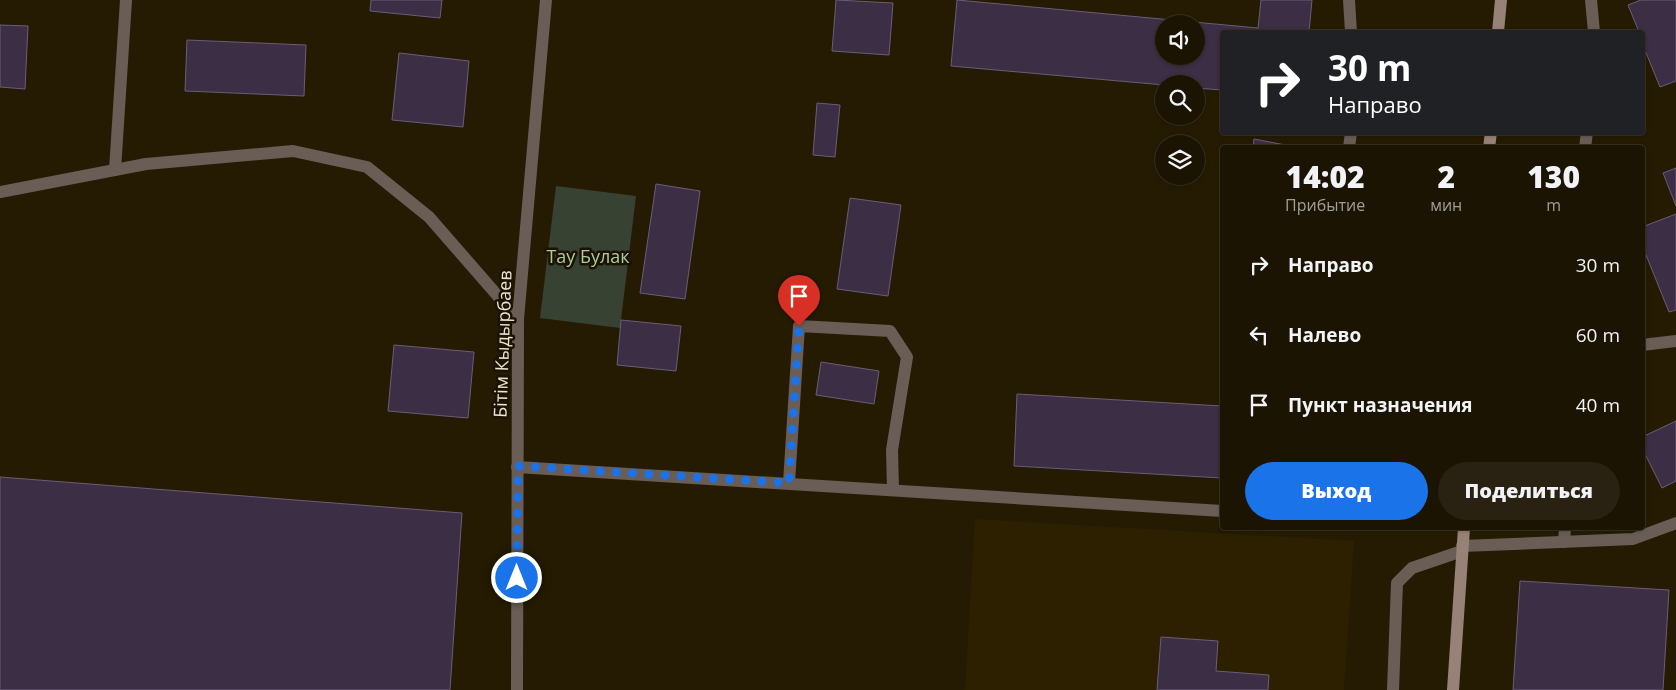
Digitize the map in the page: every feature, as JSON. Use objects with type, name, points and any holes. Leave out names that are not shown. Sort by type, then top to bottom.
[{"type":"street","points":[[115,170],[126,0]]},
{"type":"street","name":"Бiтiм Кыдырбаев","points":[[517,690],[518,319],[546,0]]},
{"type":"street","points":[[1349,0],[1351,30]]},
{"type":"street","points":[[1498,30],[1501,0]]},
{"type":"street","points":[[1591,0],[1594,30]]},
{"type":"street","points":[[0,192],[146,164],[293,151],[367,167],[429,217],[518,319]]},
{"type":"street","points":[[789,483],[799,326],[890,331],[907,357],[892,450],[894,490]]},
{"type":"street","points":[[1645,345],[1676,341]]},
{"type":"street","points":[[518,466],[1220,512]]},
{"type":"street","points":[[1393,690],[1397,583],[1412,568],[1462,548],[1634,539],[1676,523]]},
{"type":"street","points":[[1453,690],[1464,530]]},
{"type":"street","points":[[1564,530],[1564,542]]},
{"type":"shaded area","points":[[975,519],[1354,541],[1344,690],[965,690]]},
{"type":"green space","name":"Тау Булак","points":[[556,186],[636,196],[620,328],[540,318]]},
{"type":"building","points":[[371,0],[442,0],[440,18],[370,11]]},
{"type":"building","points":[[836,0],[893,3],[889,55],[832,51]]},
{"type":"building","points":[[957,0],[1155,18],[1155,65],[1205,65],[1205,23],[1258,28],[1261,0],[1312,0],[1309,30],[1220,30],[1220,90],[1205,89],[1205,75],[1155,75],[1155,84],[951,66]]},
{"type":"building","points":[[1641,0],[1676,0],[1676,81],[1660,87],[1645,50],[1645,30],[1638,30],[1628,5]]},
{"type":"building","points":[[0,25],[28,26],[25,89],[0,87]]},
{"type":"building","points":[[187,40],[306,45],[304,96],[185,91]]},
{"type":"building","points":[[399,53],[469,61],[463,127],[392,120]]},
{"type":"building","points":[[817,103],[840,105],[835,157],[813,155]]},
{"type":"building","points":[[1254,139],[1285,145],[1253,145]]},
{"type":"building","points":[[1676,168],[1676,206],[1663,173]]},
{"type":"building","points":[[656,184],[700,191],[685,299],[640,293]]},
{"type":"building","points":[[850,198],[901,205],[888,296],[837,289]]},
{"type":"building","points":[[1676,214],[1676,310],[1669,312],[1645,252],[1645,226]]},
{"type":"building","points":[[621,320],[681,326],[676,371],[617,365]]},
{"type":"building","points":[[394,345],[474,352],[468,418],[388,411]]},
{"type":"building","points":[[821,362],[879,371],[874,404],[816,395]]},
{"type":"building","points":[[1017,394],[1220,406],[1220,478],[1014,466]]},
{"type":"building","points":[[1676,421],[1676,481],[1662,488],[1645,454],[1645,436]]},
{"type":"building","points":[[0,477],[462,513],[450,690],[0,690]]},
{"type":"building","points":[[1520,581],[1669,590],[1663,690],[1513,690]]},
{"type":"building","points":[[1161,637],[1218,641],[1216,671],[1269,675],[1268,690],[1157,690]]},
{"type":"route","points":[[517,578],[518,466],[789,483],[799,326]]}]
